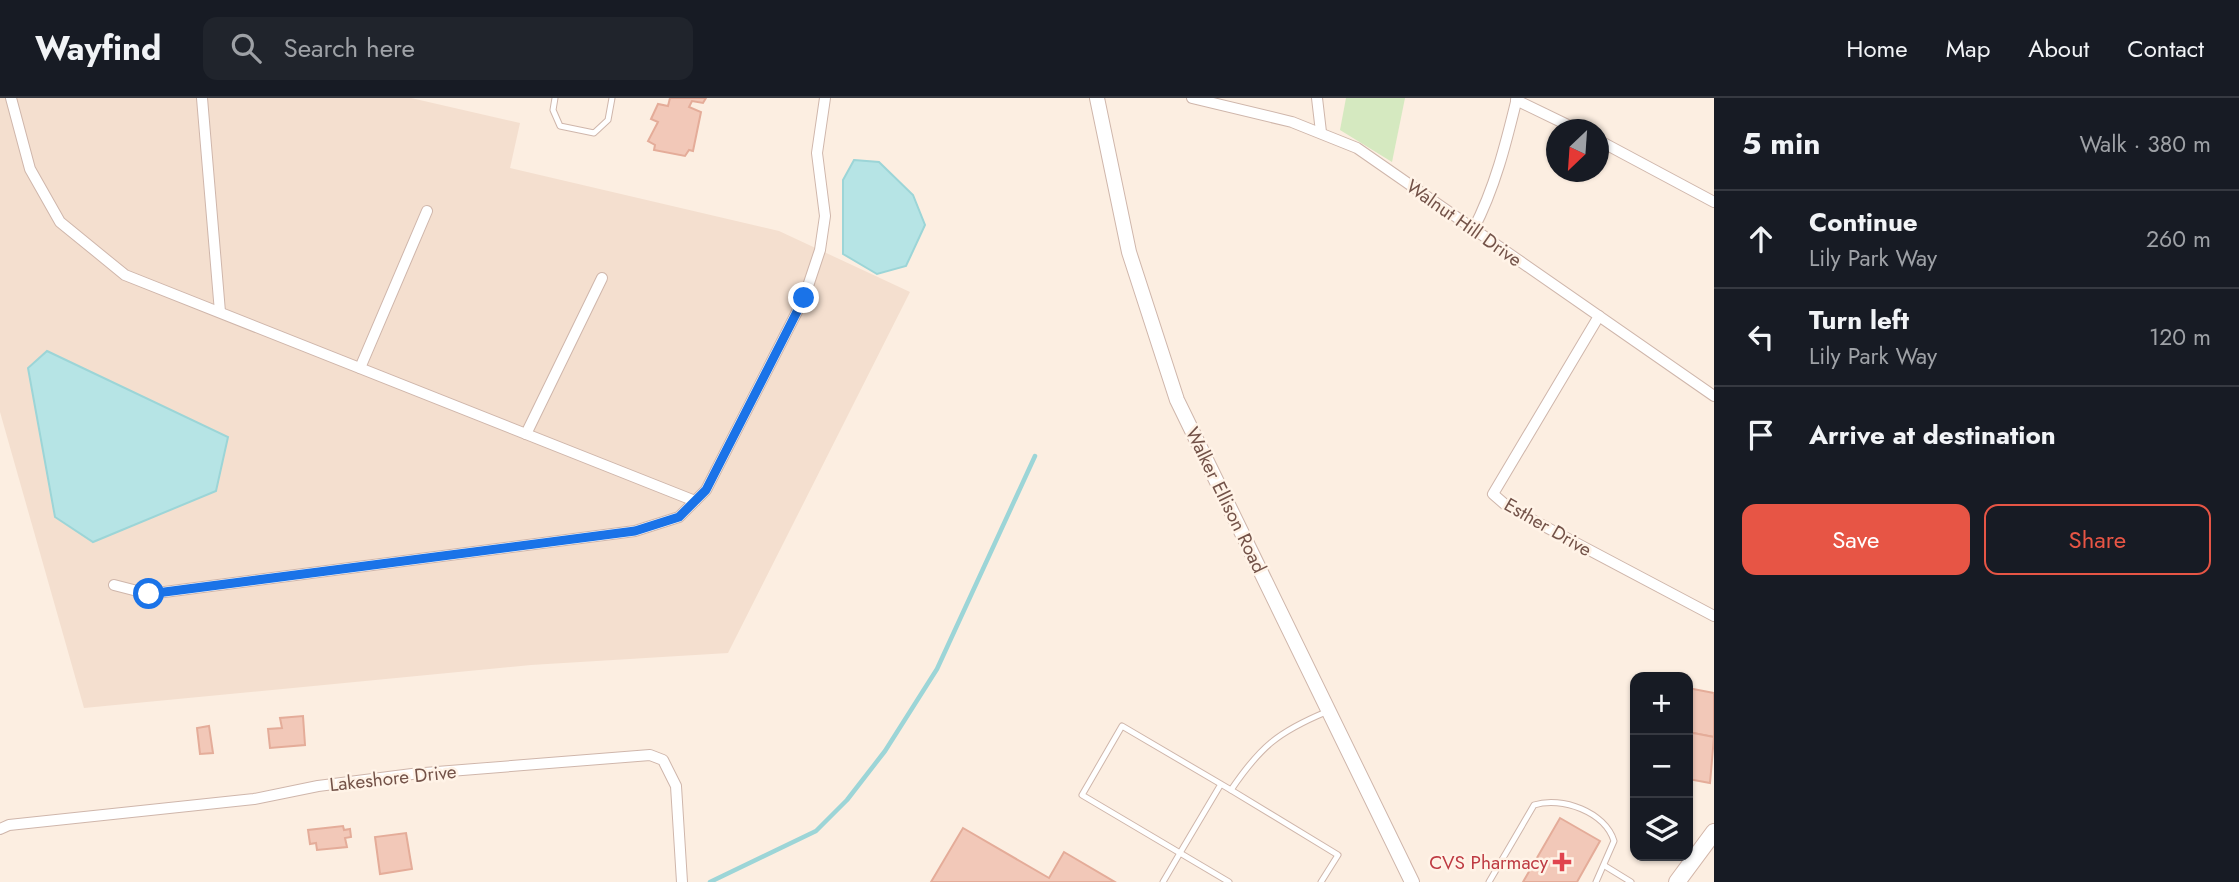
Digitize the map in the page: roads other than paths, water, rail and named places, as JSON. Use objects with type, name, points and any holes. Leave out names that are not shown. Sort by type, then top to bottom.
[{"type":"main road","points":[[1677,882],[1714,832]]},
{"type":"street","points":[[11,98],[30,169],[60,222],[125,275],[695,501]]},
{"type":"street","points":[[202,98],[220,312]]},
{"type":"street","points":[[114,585],[149,594],[635,531],[679,517],[706,490],[804,298],[820,250],[825,216],[817,153],[825,98]]},
{"type":"street","name":"Walker Ellison Road","points":[[1097,98],[1129,253],[1177,400],[1412,882]]},
{"type":"street","name":"Walnut Hill Drive","points":[[1192,98],[1321,132],[1357,148],[1714,396]]},
{"type":"street","points":[[1317,98],[1321,132]]},
{"type":"street","points":[[1473,230],[1484,210],[1507,141],[1516,99],[1556,119]]},
{"type":"street","points":[[1609,146],[1714,202]]},
{"type":"street","points":[[360,368],[426,211]]},
{"type":"street","points":[[526,434],[601,278]]},
{"type":"street","name":"Esther Drive","points":[[1599,316],[1493,494],[1508,507],[1714,616]]},
{"type":"street","name":"Lakeshore Drive","points":[[0,829],[9,825],[254,799],[318,786],[412,774],[650,755],[663,760],[676,786],[682,882]]},
{"type":"lane","points":[[555,98],[553,110],[560,126],[594,133],[608,120],[612,98]]},
{"type":"lane","points":[[1231,790],[1269,740],[1289,727],[1329,711]]},
{"type":"lane","points":[[1229,882],[1082,795],[1122,726],[1338,855],[1321,882]]},
{"type":"lane","points":[[1163,882],[1221,784]]},
{"type":"lane","points":[[1489,882],[1534,805],[1548,800],[1577,807],[1611,830],[1614,841],[1596,882]]},
{"type":"lane","points":[[1605,866],[1631,882]]},
{"type":"water","points":[[854,160],[879,162],[913,195],[925,225],[906,266],[877,274],[843,254],[843,180]]},
{"type":"water","points":[[47,351],[228,437],[216,491],[93,542],[55,517],[28,368]]},
{"type":"waterway","points":[[710,882],[816,831],[847,800],[885,751],[937,669],[1035,456]]},
{"type":"place","name":"CVS Pharmacy","points":[[1562,862]]}]
